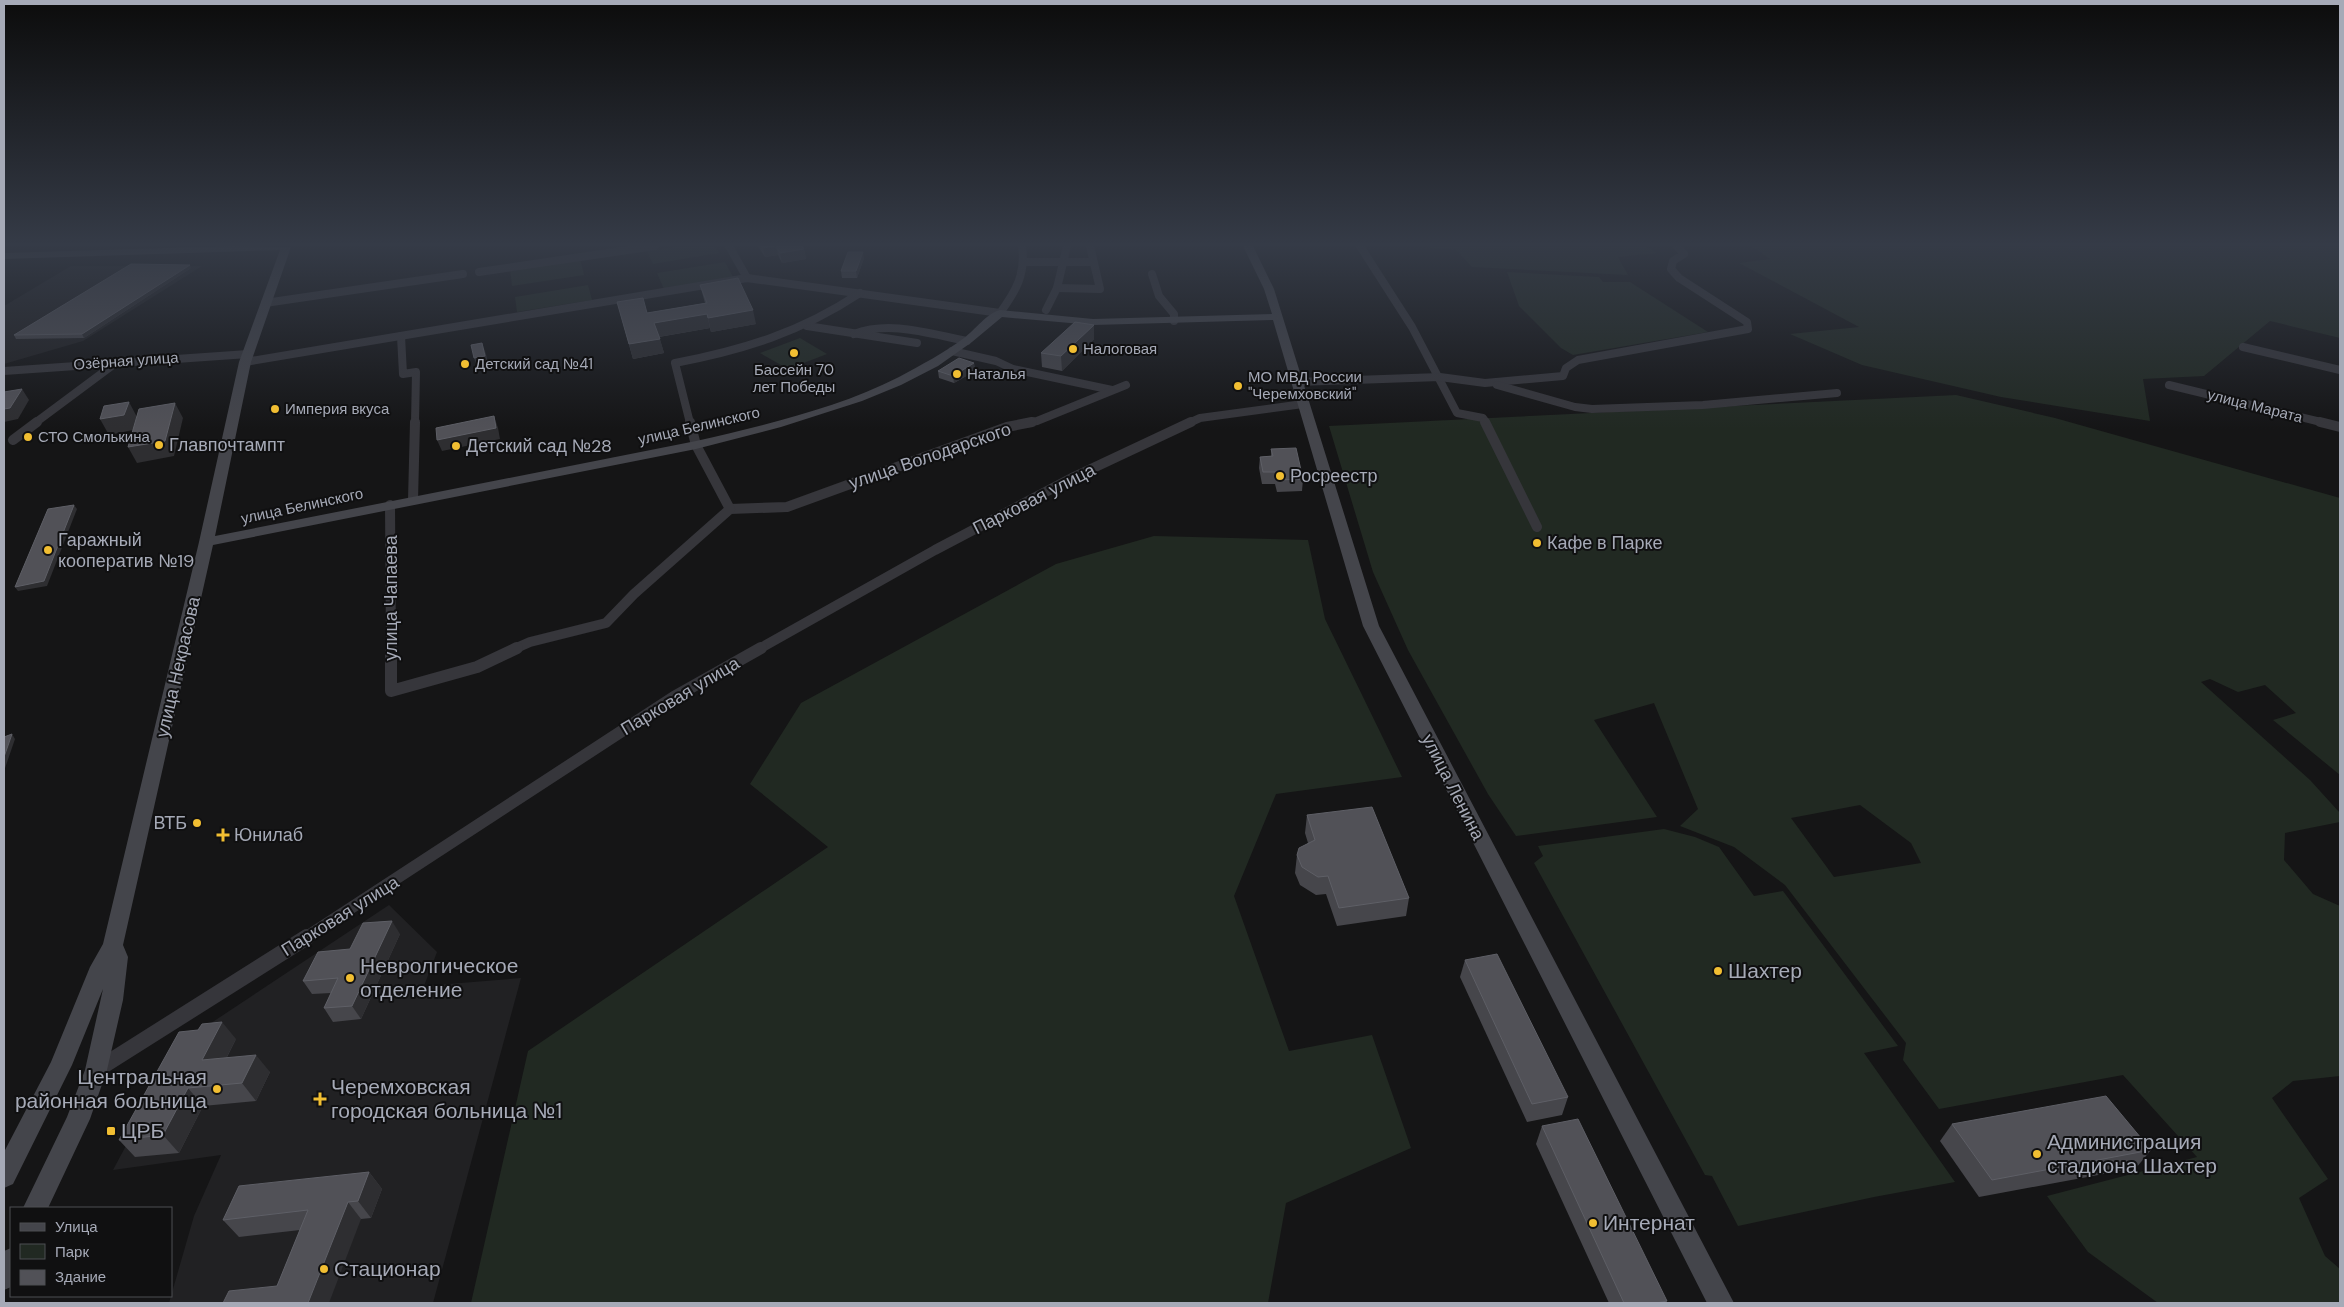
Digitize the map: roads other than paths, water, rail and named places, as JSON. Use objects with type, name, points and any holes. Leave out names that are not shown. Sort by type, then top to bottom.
[{"type":"main road","name":"улица Некрасова","points":[[4,1176],[61,1065],[101,967],[114,945],[246,358],[264,307]]},
{"type":"main road","name":"улица Ленина","points":[[1275,307],[1371,626],[1720,1303]]},
{"type":"main road","points":[[1000,313],[1093,322],[1174,321],[1278,316]]},
{"type":"main road","name":"улица Белинского","points":[[206,542],[696,445],[756,430],[850,401],[890,385],[934,363],[982,331],[1000,313]]},
{"type":"main road","name":"улица Некрасова","points":[[35,1207],[78,1118],[96,1070],[112,1000],[118,957],[114,945]]},
{"type":"street","name":"Озёрная улица","points":[[4,371],[117,362],[246,358],[401,336],[574,307]]},
{"type":"street","points":[[730,510],[696,445],[675,363],[730,353],[807,326],[840,307]]},
{"type":"street","name":"Озёрная улица","points":[[958,307],[1000,313]]},
{"type":"street","name":"улица Белинского","points":[[1000,313],[1004,307]]},
{"type":"street","points":[[1168,307],[1174,314],[1174,321]]},
{"type":"street","points":[[1400,307],[1440,377],[1457,413],[1482,418],[1537,527]]},
{"type":"street","points":[[1485,382],[1563,376],[1566,368],[1578,360],[1748,329],[1747,322],[1723,307]]},
{"type":"street","points":[[807,326],[917,343]]},
{"type":"street","points":[[854,334],[863,329],[888,326],[967,341]]},
{"type":"street","points":[[401,336],[403,374],[416,372],[413,500]]},
{"type":"street","points":[[2243,347],[2340,370]]},
{"type":"street","points":[[952,351],[996,361],[1013,369],[1112,390]]},
{"type":"street","points":[[13,440],[117,362]]},
{"type":"street","points":[[1297,382],[1440,377],[1485,382],[1576,407],[1592,409],[1703,405],[1837,393]]},
{"type":"street","name":"улица Володарского","points":[[730,510],[786,507],[1007,427],[1037,421],[1126,385]]},
{"type":"street","name":"улица Марата","points":[[2169,385],[2340,427]]},
{"type":"street","name":"Парковая улица","points":[[96,1070],[385,888],[674,696],[936,550],[1074,477],[1200,418],[1303,404]]},
{"type":"street","name":"улица Чапаева","points":[[390,505],[391,691],[477,667],[530,642],[606,623],[634,594],[730,510]]},
{"type":"place","name":"Налоговая","points":[[1073,349]]},
{"type":"place","name":"Бассейн 70 лет Победы","points":[[794,353]]},
{"type":"place","name":"Детский сад №41","points":[[465,364]]},
{"type":"place","name":"Наталья","points":[[957,374]]},
{"type":"place","name":"МО МВД России \"Черемховский\"","points":[[1238,386]]},
{"type":"place","name":"Империя вкуса","points":[[275,409]]},
{"type":"place","name":"СТО Смолькина","points":[[28,437]]},
{"type":"place","name":"Главпочтампт","points":[[159,445]]},
{"type":"place","name":"Детский сад №28","points":[[456,446]]},
{"type":"place","name":"Росреестр","points":[[1280,476]]},
{"type":"place","name":"Кафе в Парке","points":[[1537,543]]},
{"type":"place","name":"Гаражный кооператив №19","points":[[48,550]]},
{"type":"place","name":"ВТБ","points":[[197,823]]},
{"type":"place","name":"Юнилаб","points":[[223,835]]},
{"type":"place","name":"Шахтер","points":[[1718,971]]},
{"type":"place","name":"Невролгическое отделение","points":[[350,978]]},
{"type":"place","name":"Центральная районная больница","points":[[217,1089]]},
{"type":"place","name":"Черемховская городская больница №1","points":[[320,1099]]},
{"type":"place","name":"ЦРБ","points":[[111,1131]]},
{"type":"place","name":"Администрация стадиона Шахтер","points":[[2037,1154]]},
{"type":"place","name":"Интернат","points":[[1593,1223]]},
{"type":"place","name":"Стационар","points":[[324,1269]]}]
